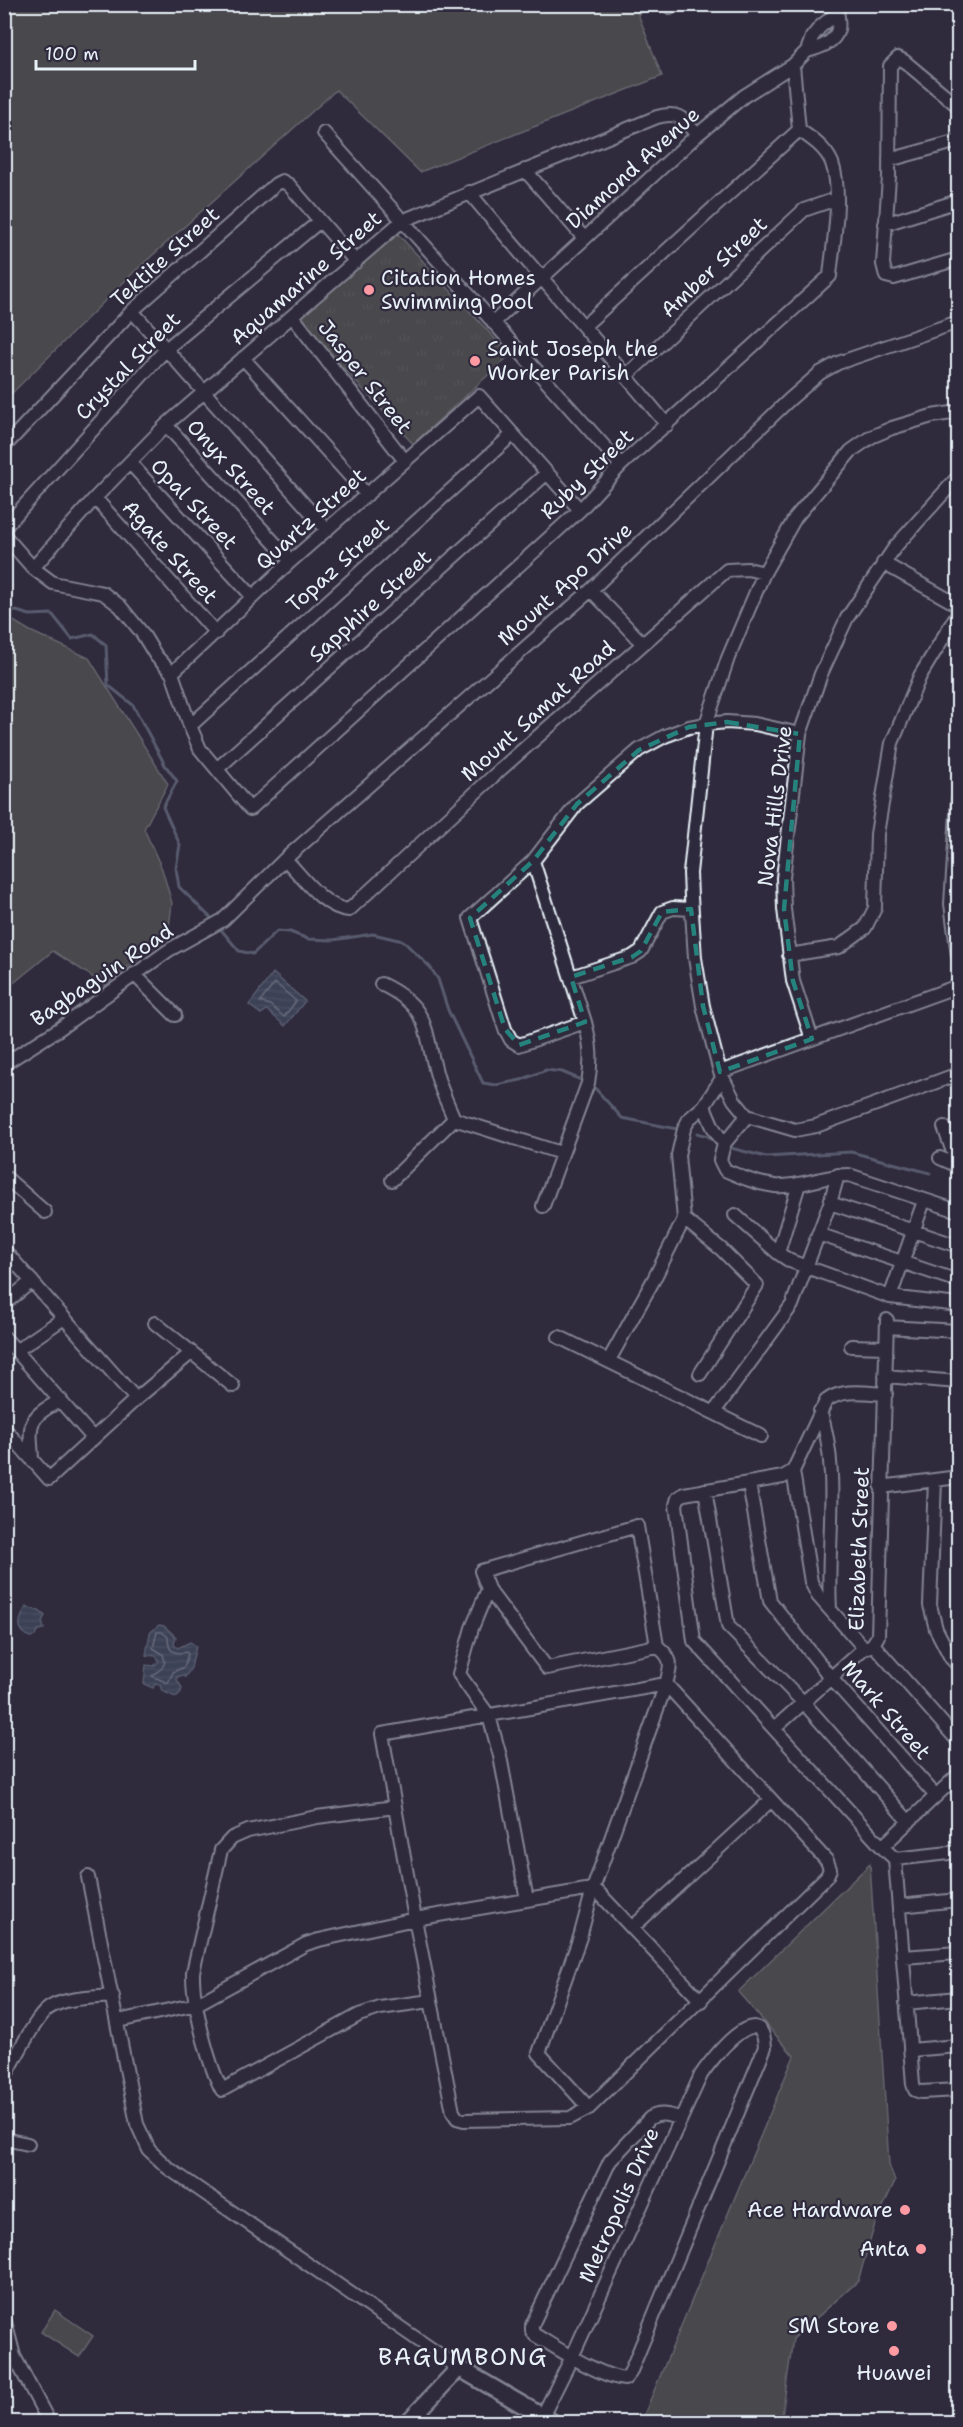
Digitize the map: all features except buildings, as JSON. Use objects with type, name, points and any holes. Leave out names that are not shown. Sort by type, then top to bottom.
[{"type":"main road","points":[[408,2422],[459,2368],[547,2420]]},
{"type":"street","name":"Diamond Avenue","points":[[493,323],[697,135],[744,96],[793,65],[807,51],[812,37],[837,9]]},
{"type":"street","points":[[958,106],[904,61],[898,58],[890,66],[889,160],[883,264],[886,276],[894,278],[958,259]]},
{"type":"street","points":[[584,326],[799,130],[793,65]]},
{"type":"street","name":"Aquamarine Street","points":[[33,568],[95,498],[166,425],[402,221],[670,113],[680,116],[697,135]]},
{"type":"street","name":"Ruby Street","points":[[218,768],[250,809],[580,510],[621,465],[830,276],[836,199],[831,161],[818,143],[799,130]]},
{"type":"street","points":[[324,133],[621,465]]},
{"type":"street","points":[[889,160],[958,141]]},
{"type":"street","points":[[525,170],[584,238]]},
{"type":"street","name":"Tektite Street","points":[[4,447],[132,311],[276,184],[282,181],[290,185],[356,262]]},
{"type":"street","points":[[470,192],[666,425]]},
{"type":"street","name":"Amber Street","points":[[626,376],[804,210],[836,199]]},
{"type":"street","points":[[885,224],[958,201]]},
{"type":"street","name":"Crystal Street","points":[[4,528],[166,349],[320,221]]},
{"type":"street","points":[[132,311],[327,530]]},
{"type":"street","name":"Jasper Street","points":[[293,317],[405,461]]},
{"type":"street","name":"Mount Apo Drive","points":[[223,920],[285,859],[591,590],[789,400],[820,374],[861,354],[958,322]]},
{"type":"street","points":[[243,358],[367,495]]},
{"type":"street","name":"Quartz Street","points":[[172,673],[291,561],[479,396],[513,434]]},
{"type":"street","points":[[958,412],[932,416],[871,437],[852,452],[795,518],[764,573],[728,658],[706,724],[690,873],[695,958],[703,1006],[721,1075],[734,1100],[747,1116],[795,1130],[816,1126],[958,1074]]},
{"type":"street","name":"Onyx Street","points":[[166,425],[291,561]]},
{"type":"street","points":[[513,434],[580,510]]},
{"type":"street","name":"Topaz Street","points":[[190,726],[513,434]]},
{"type":"street","name":"Opal Street","points":[[129,463],[254,597]]},
{"type":"street","name":"Sapphire Street","points":[[218,768],[547,473]]},
{"type":"street","name":"Nova Hills Drive","points":[[812,1039],[793,981],[784,909],[783,878],[800,734],[821,674],[847,618],[895,546],[958,477]]},
{"type":"street","name":"Agate Street","points":[[95,498],[216,633]]},
{"type":"street","points":[[4,535],[33,568],[53,583],[103,593],[120,606],[142,633],[156,656],[172,673],[200,749],[218,768]]},
{"type":"street","points":[[883,563],[958,605]]},
{"type":"street","name":"Mount Samat Road","points":[[285,859],[325,901],[338,909],[349,910],[501,769],[727,570],[748,569],[764,573]]},
{"type":"street","points":[[591,590],[643,644]]},
{"type":"street","points":[[789,955],[839,947],[865,928],[875,908],[877,834],[892,743],[920,676],[958,613]]},
{"type":"street","points":[[585,1022],[519,1045],[511,1040],[505,1029],[470,918],[532,861],[577,804],[639,750],[665,736],[689,727],[706,724],[727,722],[756,724],[800,734]]},
{"type":"street","points":[[958,796],[951,904],[958,956]]},
{"type":"street","points":[[532,861],[591,1042],[592,1063],[588,1083],[543,1206]]},
{"type":"street","points":[[571,977],[632,957],[641,951],[662,912],[673,908],[692,909]]},
{"type":"street","name":"Bagbaguin Road","points":[[4,1064],[59,1029],[169,950],[223,920]]},
{"type":"street","points":[[134,974],[175,1015]]},
{"type":"street","points":[[381,984],[410,1001],[425,1024],[438,1080],[454,1119]]},
{"type":"street","points":[[609,1360],[684,1219],[678,1155],[684,1129],[689,1119],[704,1106],[721,1075],[958,986]]},
{"type":"street","points":[[704,1106],[713,1127],[724,1144]]},
{"type":"street","points":[[747,1116],[724,1144],[720,1160],[725,1170],[757,1183],[775,1186],[849,1175],[958,1211]]},
{"type":"street","points":[[454,1119],[561,1153]]},
{"type":"street","points":[[392,1180],[454,1119]]},
{"type":"street","points":[[944,1127],[958,1166]]},
{"type":"street","points":[[940,1158],[958,1166]]},
{"type":"street","points":[[714,1412],[792,1305],[838,1175]]},
{"type":"street","points":[[4,1176],[45,1212]]},
{"type":"street","points":[[778,1253],[799,1184]]},
{"type":"street","points":[[890,1297],[924,1201]]},
{"type":"street","points":[[830,1203],[958,1246]]},
{"type":"street","points":[[735,1215],[778,1253],[806,1268],[890,1297],[958,1305]]},
{"type":"street","points":[[684,1219],[721,1249],[757,1285],[700,1374]]},
{"type":"street","points":[[818,1234],[958,1281]]},
{"type":"street","points":[[4,1250],[136,1399]]},
{"type":"street","points":[[4,1304],[32,1281]]},
{"type":"street","points":[[64,1318],[9,1344],[93,1438]]},
{"type":"street","points":[[155,1323],[233,1386]]},
{"type":"street","name":"Elizabeth Street","points":[[958,1331],[887,1323],[878,1636],[869,1646],[958,1741]]},
{"type":"street","points":[[559,1336],[761,1436]]},
{"type":"street","points":[[851,1346],[885,1347]]},
{"type":"street","points":[[4,1428],[49,1479],[136,1399],[191,1353]]},
{"type":"street","points":[[885,1376],[958,1382]]},
{"type":"street","points":[[775,1728],[869,1646],[818,1596],[809,1575],[793,1471],[826,1401],[835,1394],[845,1392],[885,1394]]},
{"type":"street","points":[[32,1458],[30,1428],[39,1412],[61,1400]]},
{"type":"street","points":[[820,1411],[828,1439],[831,1470],[830,1609]]},
{"type":"street","points":[[793,1471],[783,1477],[684,1494],[678,1498],[676,1505],[694,1641],[895,1859],[912,2084],[915,2090],[921,2092],[958,2090]]},
{"type":"street","points":[[881,1487],[958,1477]]},
{"type":"street","points":[[935,1481],[930,1605],[936,1629],[951,1658],[958,1665]]},
{"type":"street","name":"Mark Street","points":[[749,1484],[770,1601],[831,1678],[936,1796]]},
{"type":"street","points":[[705,1490],[728,1626],[804,1703],[909,1822]]},
{"type":"street","points":[[589,2108],[539,2053],[580,1937],[593,1890],[666,1684],[670,1661],[657,1646],[637,1526],[481,1571],[488,1589],[547,1668],[657,1646]]},
{"type":"street","points":[[488,1589],[472,1628],[459,1674],[489,1716],[500,1756],[527,1900]]},
{"type":"street","points":[[666,1684],[827,1861],[830,1869],[827,1876],[589,2108],[570,2118],[464,2120],[457,2118],[453,2112],[430,2001],[382,1734],[666,1684]]},
{"type":"street","points":[[882,1847],[958,1775]]},
{"type":"street","points":[[633,1927],[771,1800]]},
{"type":"street","points":[[395,1807],[283,1823],[248,1831],[232,1838],[221,1850],[197,1952],[193,1983],[211,2064],[222,2090],[359,2015],[380,2008],[430,2001]]},
{"type":"street","points":[[895,1859],[958,1852]]},
{"type":"street","points":[[88,1877],[137,2124],[149,2150],[157,2160],[459,2368]]},
{"type":"street","points":[[118,2021],[197,2004],[306,1944],[344,1933],[593,1890]]},
{"type":"street","points":[[593,1890],[633,1927],[701,2001]]},
{"type":"street","points":[[900,1906],[958,1900]]},
{"type":"street","points":[[903,1957],[958,1953]]},
{"type":"street","points":[[4,2078],[39,2018],[49,2008],[64,2002],[113,1996]]},
{"type":"street","points":[[906,2003],[958,1998]]},
{"type":"street","name":"Metropolis Drive","points":[[547,2420],[572,2356],[701,2075],[711,2060],[736,2034],[745,2028],[753,2027],[760,2031],[765,2047],[630,2373],[625,2379],[616,2378],[572,2356]]},
{"type":"street","points":[[910,2050],[958,2046]]},
{"type":"street","points":[[572,2356],[535,2335],[532,2325],[610,2161],[650,2118],[657,2114],[680,2118]]},
{"type":"street","points":[[4,2139],[28,2144]]},
{"type":"street","points":[[4,2318],[14,2356],[49,2422]]},
{"type":"highlighted area","points":[[727,722],[800,734],[784,909],[793,981],[812,1039],[720,1072],[703,1006],[691,909],[662,912],[641,951],[632,957],[571,977],[585,1022],[519,1045],[505,1029],[470,918],[533,861],[577,804],[639,750],[689,727]]},
{"type":"green space","points":[[480,4],[663,5],[638,14],[662,76],[420,172],[336,90],[134,272],[5,400],[5,5],[472,5],[474,7]]},
{"type":"green space","points":[[396,232],[510,355],[413,444],[297,317]]},
{"type":"green space","points":[[5,616],[30,631],[89,658],[168,784],[144,829],[162,869],[172,903],[168,935],[105,985],[53,951],[5,990]]},
{"type":"green space","points":[[870,1864],[889,2165],[895,2181],[875,2224],[858,2281],[793,2339],[781,2422],[641,2422],[794,2056],[738,1992]]},
{"type":"green space","points":[[55,2310],[93,2336],[79,2357],[41,2332]]},
{"type":"water","points":[[273,973],[305,1001],[285,1026],[267,1010],[261,1014],[249,1005]]},
{"type":"water","points":[[26,1607],[39,1611],[45,1616],[42,1621],[44,1629],[38,1630],[35,1636],[30,1637],[25,1634],[20,1627],[20,1620]]},
{"type":"water","points":[[159,1625],[164,1626],[176,1637],[174,1643],[178,1648],[190,1642],[196,1646],[191,1668],[185,1677],[183,1675],[177,1677],[182,1688],[176,1697],[162,1691],[160,1685],[155,1684],[153,1688],[144,1684],[146,1665],[154,1666],[159,1661],[156,1656],[146,1655],[150,1633]]},
{"type":"waterway","points":[[4,605],[6,608],[30,615],[52,614],[72,639],[93,634],[106,645],[108,685],[133,705],[165,765],[177,781],[163,807],[180,845],[176,868],[179,887],[213,920]]},
{"type":"waterway","points":[[218,926],[239,951],[253,954],[277,931],[290,932],[308,939],[333,940],[373,934],[403,941],[430,967],[438,979],[448,1010],[483,1083],[496,1085],[521,1080],[546,1070],[562,1072],[581,1080]]},
{"type":"waterway","points":[[593,1086],[622,1118],[677,1129]]},
{"type":"waterway","points":[[697,1133],[708,1136],[717,1143]]},
{"type":"waterway","points":[[727,1147],[766,1157],[851,1152],[930,1173]]},
{"type":"place","name":"Citation Homes Swimming Pool","points":[[369,290]]},
{"type":"place","name":"Saint Joseph the Worker Parish","points":[[475,361]]},
{"type":"place","name":"Ace Hardware","points":[[905,2210]]},
{"type":"place","name":"Anta","points":[[921,2249]]},
{"type":"place","name":"SM Store","points":[[892,2326]]},
{"type":"place","name":"Huawei","points":[[894,2351]]},
{"type":"district","name":"BAGUMBONG","points":[[463,2357]]}]
